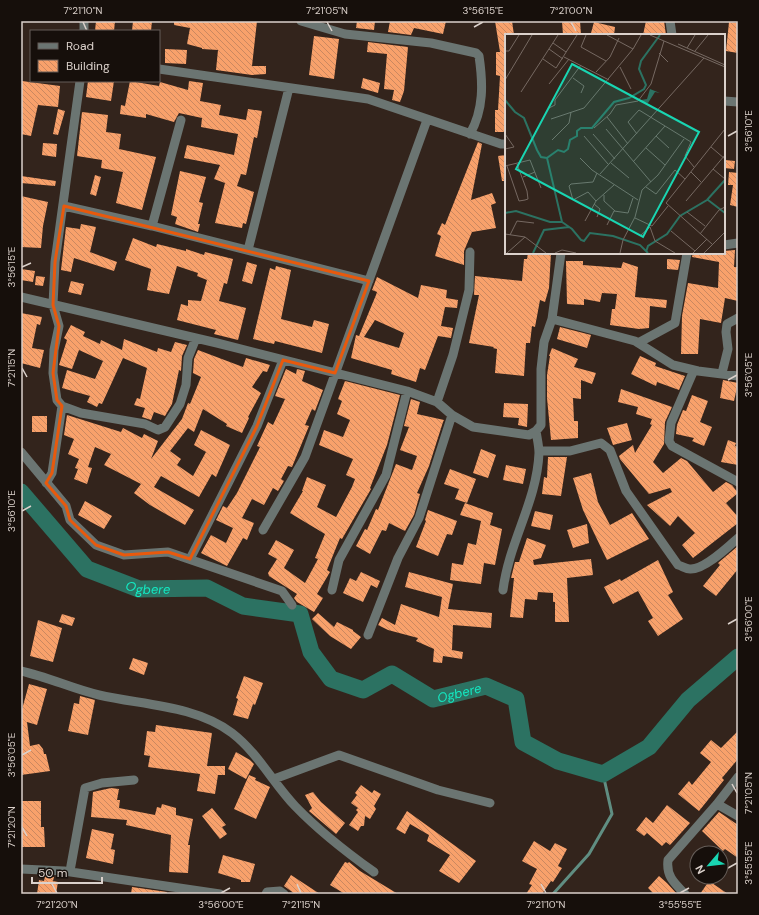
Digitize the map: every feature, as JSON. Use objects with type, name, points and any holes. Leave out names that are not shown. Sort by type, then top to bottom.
[{"type":"street","points":[[301,21],[345,34],[432,43],[476,53],[479,56],[482,91],[479,112],[470,134]]},
{"type":"street","points":[[670,21],[672,34]]},
{"type":"street","points":[[160,69],[368,99],[427,120],[505,144]]},
{"type":"street","points":[[80,82],[64,206],[55,262],[53,305],[59,326],[54,350],[53,373],[57,400],[62,406],[103,417],[145,424],[158,430],[165,427],[180,404],[186,385],[188,358],[196,338]]},
{"type":"street","points":[[248,250],[289,88]]},
{"type":"street","points":[[725,102],[738,102]]},
{"type":"street","points":[[152,226],[181,120]]},
{"type":"street","points":[[263,530],[305,457],[427,120]]},
{"type":"street","points":[[64,206],[152,226],[369,281]]},
{"type":"street","points":[[725,245],[738,243]]},
{"type":"street","points":[[437,402],[453,355],[469,290],[470,252]]},
{"type":"street","points":[[21,297],[407,390],[437,402],[452,415],[473,427],[519,435],[529,435],[536,431],[541,425],[540,369],[544,342],[552,319],[561,254]]},
{"type":"street","points":[[638,343],[675,324],[687,254]]},
{"type":"street","points":[[722,373],[728,349],[726,332],[728,324],[738,318]]},
{"type":"street","points":[[552,319],[579,325],[638,343],[674,365],[694,370],[738,376]]},
{"type":"street","points":[[190,559],[257,426],[283,360]]},
{"type":"street","points":[[694,370],[671,423],[669,441],[672,446],[738,482]]},
{"type":"street","points":[[332,590],[339,560],[386,475],[407,390]]},
{"type":"street","points":[[46,482],[52,473],[62,406]]},
{"type":"street","points":[[368,635],[398,558],[419,518],[452,415]]},
{"type":"street","points":[[503,590],[506,569],[534,487],[539,452],[536,431]]},
{"type":"street","points":[[539,452],[570,451],[601,443],[610,450],[626,490],[678,565],[690,569],[697,567],[718,555],[738,538]]},
{"type":"street","points":[[21,452],[66,506],[70,520],[96,545],[124,555],[168,552],[282,591],[292,605]]},
{"type":"street","points":[[21,671],[45,677],[98,695],[169,707],[210,721],[231,733],[254,754],[294,806],[336,844],[374,872]]},
{"type":"street","points":[[274,780],[340,755],[438,790],[490,803]]},
{"type":"street","points":[[685,894],[671,880],[667,868],[668,860],[717,804],[738,777]]},
{"type":"street","points":[[70,872],[85,788],[102,783],[134,780]]},
{"type":"street","points":[[717,804],[738,816]]},
{"type":"street","points":[[21,869],[70,872],[220,894]]},
{"type":"street","points":[[266,894],[267,892],[280,891],[284,894]]},
{"type":"highlighted area","points":[[64,206],[369,281],[335,373],[283,360],[257,426],[190,559],[168,552],[124,555],[96,545],[70,520],[66,506],[46,483],[52,473],[62,406],[57,400],[53,373],[59,326],[53,305],[55,262]]},
{"type":"building","points":[[96,21],[115,21],[114,30],[95,30]]},
{"type":"building","points":[[133,21],[152,21],[151,30],[132,30]]},
{"type":"building","points":[[174,21],[257,21],[252,66],[266,66],[266,74],[252,75],[216,70],[218,50],[202,49],[187,44],[190,28],[174,25]]},
{"type":"building","points":[[357,21],[375,21],[374,30],[356,28]]},
{"type":"building","points":[[390,21],[446,21],[443,34],[414,28],[411,35],[388,32]]},
{"type":"building","points":[[495,21],[512,21],[514,34],[505,34],[505,132],[495,132],[495,110],[498,110],[500,76],[496,75],[496,52],[500,52]]},
{"type":"building","points":[[562,21],[580,21],[581,34],[563,34]]},
{"type":"building","points":[[646,21],[664,21],[666,34],[643,34]]},
{"type":"building","points":[[594,22],[615,27],[614,34],[591,33]]},
{"type":"building","points":[[729,22],[738,23],[738,53],[726,51]]},
{"type":"building","points":[[314,36],[339,39],[334,79],[309,75]]},
{"type":"building","points":[[368,42],[408,47],[404,91],[400,102],[392,100],[394,90],[384,89],[387,54],[367,52]]},
{"type":"building","points":[[165,49],[187,50],[186,64],[165,63]]},
{"type":"building","points":[[363,78],[380,83],[378,93],[361,88]]},
{"type":"building","points":[[22,81],[60,86],[58,107],[38,105],[31,136],[21,134]]},
{"type":"building","points":[[189,81],[203,83],[200,101],[221,105],[219,115],[246,120],[248,109],[262,111],[257,138],[254,137],[246,175],[241,174],[237,186],[254,192],[246,224],[243,223],[242,228],[215,223],[225,183],[214,179],[220,165],[184,158],[187,145],[234,155],[238,134],[201,127],[202,118],[179,113],[174,122],[146,114],[146,118],[120,114],[121,105],[125,106],[130,82],[159,86],[160,82],[188,90]]},
{"type":"building","points":[[88,82],[114,82],[111,101],[86,97]]},
{"type":"building","points":[[58,109],[65,111],[58,135],[53,134]]},
{"type":"building","points":[[82,112],[108,115],[106,132],[121,134],[119,149],[156,157],[142,210],[116,203],[123,172],[101,168],[102,160],[77,156]]},
{"type":"building","points":[[478,142],[482,144],[471,200],[492,193],[496,203],[491,205],[496,228],[472,232],[464,251],[464,265],[435,256],[441,236],[437,234],[442,223],[445,225]]},
{"type":"building","points":[[43,143],[57,144],[56,157],[42,155]]},
{"type":"building","points":[[505,155],[505,181],[502,181],[498,156]]},
{"type":"building","points":[[725,160],[735,161],[734,169],[725,168]]},
{"type":"building","points":[[180,171],[206,177],[199,202],[203,203],[198,224],[200,224],[198,232],[175,224],[177,217],[171,215]]},
{"type":"building","points":[[729,172],[738,173],[738,207],[730,205],[733,185],[728,185]]},
{"type":"building","points":[[95,175],[101,177],[96,196],[90,194]]},
{"type":"building","points":[[21,176],[56,181],[55,186],[21,183]]},
{"type":"building","points":[[21,196],[48,202],[43,226],[41,248],[21,247]]},
{"type":"building","points":[[81,224],[96,227],[90,252],[117,262],[114,271],[74,258],[71,272],[61,270],[66,227],[80,229]]},
{"type":"building","points":[[133,238],[156,247],[157,244],[186,251],[186,249],[204,255],[205,252],[233,259],[227,284],[224,283],[219,301],[246,308],[238,340],[214,334],[216,330],[177,320],[181,304],[188,306],[188,300],[201,301],[207,280],[197,276],[198,273],[177,266],[169,294],[147,290],[151,269],[125,260]]},
{"type":"building","points":[[735,250],[734,267],[738,267],[738,301],[725,298],[721,323],[700,319],[698,354],[681,354],[682,316],[688,283],[718,288],[719,262],[692,257],[693,254],[725,254],[725,251]]},
{"type":"building","points":[[528,254],[551,254],[549,288],[545,302],[540,300],[535,327],[532,326],[530,343],[526,343],[524,376],[495,373],[497,349],[493,348],[494,347],[469,343],[479,295],[474,295],[475,276],[522,281],[524,259],[527,259]]},
{"type":"building","points":[[667,259],[680,260],[678,270],[667,269]]},
{"type":"building","points":[[566,261],[583,261],[583,265],[621,268],[623,262],[638,267],[635,297],[667,300],[666,308],[650,306],[649,328],[639,329],[610,325],[612,309],[615,309],[617,294],[602,293],[600,302],[584,299],[584,305],[567,304]]},
{"type":"building","points":[[247,262],[257,265],[252,284],[242,281]]},
{"type":"building","points":[[276,266],[291,270],[281,319],[312,327],[314,320],[329,324],[322,353],[275,341],[274,344],[253,339],[270,268],[275,270]]},
{"type":"building","points":[[21,269],[35,271],[33,282],[21,280]]},
{"type":"building","points":[[36,276],[45,277],[43,286],[35,285]]},
{"type":"building","points":[[377,277],[418,298],[421,285],[447,290],[446,298],[458,300],[457,308],[445,307],[441,326],[453,328],[451,338],[438,336],[425,370],[420,368],[416,382],[391,374],[392,370],[351,358],[356,335],[359,336],[377,292],[372,290]],"holes":[[[375,320],[404,333],[399,348],[364,337]]]},
{"type":"building","points":[[71,281],[84,284],[81,295],[68,292]]},
{"type":"building","points":[[21,313],[42,317],[40,325],[37,324],[32,348],[44,350],[40,368],[21,363]]},
{"type":"building","points":[[71,325],[85,332],[83,336],[100,344],[101,340],[122,350],[124,339],[157,352],[158,348],[171,352],[175,342],[187,345],[182,356],[181,371],[179,370],[172,404],[165,416],[154,412],[151,420],[142,417],[145,408],[134,405],[137,398],[140,399],[147,368],[123,358],[102,404],[99,403],[97,407],[87,402],[90,396],[62,388],[67,370],[95,379],[103,361],[79,350],[72,369],[59,365],[67,340],[64,338]]},
{"type":"building","points":[[560,327],[591,335],[587,348],[557,339]]},
{"type":"building","points":[[552,348],[578,359],[574,367],[596,373],[592,384],[581,380],[581,399],[573,398],[574,421],[578,421],[578,438],[551,440],[547,398],[547,375],[549,356]]},
{"type":"building","points":[[198,350],[243,367],[246,358],[270,365],[267,372],[263,371],[252,387],[261,393],[248,417],[249,418],[242,433],[226,426],[227,424],[203,409],[194,432],[188,428],[170,451],[181,459],[177,465],[193,476],[206,452],[194,445],[201,430],[230,445],[216,477],[212,474],[199,497],[161,476],[154,487],[194,510],[185,525],[150,505],[134,493],[141,484],[104,465],[111,454],[95,447],[88,467],[92,468],[87,484],[74,479],[78,469],[75,468],[79,459],[68,454],[74,439],[64,435],[67,415],[121,432],[123,428],[142,438],[144,434],[158,441],[151,459],[182,419],[188,403],[190,404],[201,377],[193,373],[194,359]]},
{"type":"building","points":[[640,356],[656,363],[655,366],[685,376],[679,390],[657,382],[656,386],[631,374]]},
{"type":"building","points":[[286,369],[296,374],[297,369],[305,371],[302,381],[323,390],[315,411],[312,409],[305,425],[309,426],[292,467],[288,466],[281,479],[284,481],[278,491],[273,488],[264,505],[252,499],[242,518],[254,523],[247,540],[243,538],[227,566],[201,553],[211,535],[226,543],[233,528],[216,520],[223,506],[227,508],[237,493],[260,447],[257,446],[268,422],[273,425],[285,399],[275,396]]},
{"type":"building","points":[[723,380],[738,383],[734,401],[720,398]]},
{"type":"building","points":[[345,381],[400,395],[387,445],[370,488],[371,489],[342,539],[340,538],[327,570],[330,572],[317,594],[323,598],[314,612],[297,602],[294,598],[297,594],[269,576],[268,573],[277,559],[268,554],[276,540],[294,550],[284,568],[305,583],[318,559],[315,558],[325,534],[290,513],[303,491],[307,477],[326,485],[317,507],[336,517],[352,487],[355,479],[346,475],[353,459],[319,445],[324,430],[343,437],[350,420],[337,414],[342,401],[338,399]]},
{"type":"building","points":[[621,389],[672,407],[665,422],[664,444],[653,462],[663,473],[681,458],[687,461],[713,492],[726,482],[732,485],[738,493],[726,503],[738,517],[738,523],[693,558],[682,545],[695,533],[678,516],[670,526],[647,505],[672,492],[670,488],[649,494],[620,459],[619,456],[633,445],[635,453],[652,425],[650,424],[652,419],[636,414],[638,407],[618,402]]},
{"type":"building","points":[[692,395],[708,401],[700,422],[712,427],[704,446],[692,441],[694,438],[676,434],[677,425],[683,410],[686,411]]},
{"type":"building","points":[[411,399],[420,402],[417,414],[444,420],[429,466],[417,493],[420,494],[414,515],[405,531],[389,523],[386,531],[382,530],[370,554],[356,546],[365,529],[367,530],[376,509],[378,510],[396,464],[412,470],[417,456],[400,450],[409,427],[404,426]]},
{"type":"building","points":[[504,403],[528,404],[527,427],[518,425],[519,418],[503,417]]},
{"type":"building","points":[[32,416],[47,416],[47,432],[32,432]]},
{"type":"building","points":[[627,423],[632,440],[613,445],[607,428]]},
{"type":"building","points":[[728,440],[736,443],[735,446],[738,447],[738,465],[721,462]]},
{"type":"building","points":[[481,449],[496,455],[488,478],[473,473]]},
{"type":"building","points":[[548,457],[567,457],[561,496],[542,494],[544,477],[547,478]]},
{"type":"building","points":[[506,465],[526,469],[523,484],[503,480]]},
{"type":"building","points":[[450,469],[476,479],[467,503],[455,499],[459,489],[444,484]]},
{"type":"building","points":[[591,473],[598,502],[610,525],[632,513],[649,539],[607,560],[583,510],[573,478]]},
{"type":"building","points":[[85,501],[112,516],[104,529],[78,515]]},
{"type":"building","points":[[465,503],[493,513],[490,525],[502,529],[495,565],[484,563],[481,584],[450,580],[452,563],[463,565],[468,543],[476,545],[481,521],[460,515]]},
{"type":"building","points":[[428,510],[457,521],[452,535],[447,534],[438,556],[416,547],[426,521]]},
{"type":"building","points":[[535,511],[553,515],[550,530],[531,526]]},
{"type":"building","points":[[587,524],[589,543],[573,548],[567,530]]},
{"type":"building","points":[[527,538],[546,545],[541,558],[533,560],[534,565],[591,559],[593,575],[567,578],[569,622],[555,622],[555,602],[553,602],[553,593],[538,592],[537,600],[525,599],[523,618],[510,617],[514,578],[511,578],[515,562],[519,562]]},
{"type":"building","points":[[738,546],[738,569],[716,596],[703,586],[720,565],[718,563]]},
{"type":"building","points":[[658,560],[673,592],[668,595],[683,619],[658,636],[648,621],[653,618],[638,591],[613,604],[604,587],[620,579],[621,581]]},
{"type":"building","points":[[361,572],[380,581],[377,588],[371,585],[363,602],[343,593],[350,578],[356,581]]},
{"type":"building","points":[[409,572],[453,584],[448,609],[492,613],[491,628],[453,625],[452,650],[463,652],[462,659],[443,656],[442,663],[433,662],[434,649],[416,641],[418,638],[388,630],[378,625],[382,618],[395,625],[401,604],[439,617],[442,597],[405,587]]},
{"type":"building","points":[[318,613],[334,627],[337,622],[353,630],[361,637],[351,649],[330,636],[312,619]]},
{"type":"building","points":[[62,614],[75,618],[72,626],[59,622]]},
{"type":"building","points":[[38,620],[62,628],[53,662],[30,656]]},
{"type":"building","points":[[133,658],[148,663],[144,675],[129,669]]},
{"type":"building","points":[[244,676],[263,683],[248,719],[233,715],[238,699],[236,698]]},
{"type":"building","points":[[29,684],[47,689],[37,725],[27,722],[30,746],[39,744],[43,749],[44,754],[46,754],[50,771],[21,775],[21,713]]},
{"type":"building","points":[[80,696],[95,700],[88,735],[68,731],[74,703],[79,704]]},
{"type":"building","points":[[156,725],[212,733],[207,766],[225,766],[225,775],[218,775],[215,794],[197,791],[200,774],[148,767],[150,756],[144,755],[147,731],[155,732]]},
{"type":"building","points":[[738,731],[738,759],[722,778],[724,780],[699,811],[678,794],[689,781],[692,785],[711,762],[700,753],[711,740],[721,748]]},
{"type":"building","points":[[236,752],[254,764],[246,779],[228,769]]},
{"type":"building","points":[[249,775],[256,778],[255,780],[270,787],[256,819],[234,809]]},
{"type":"building","points":[[361,785],[372,793],[374,790],[381,794],[374,806],[376,809],[370,819],[365,816],[364,826],[361,826],[358,831],[349,825],[358,812],[356,810],[358,808],[351,803],[357,795],[355,793]]},
{"type":"building","points":[[111,788],[119,789],[117,800],[120,800],[119,808],[155,815],[157,807],[161,808],[162,804],[176,808],[176,815],[193,819],[188,845],[190,845],[188,873],[169,872],[171,835],[126,825],[127,820],[91,817],[93,792]]},
{"type":"building","points":[[313,792],[321,802],[345,823],[336,834],[309,811],[312,808],[305,795]]},
{"type":"building","points":[[21,801],[41,801],[41,827],[44,827],[45,847],[21,847]]},
{"type":"building","points":[[667,805],[690,823],[670,845],[666,842],[662,846],[647,833],[644,836],[636,830],[646,817],[653,823]]},
{"type":"building","points":[[212,808],[226,825],[222,827],[227,834],[220,839],[202,816]]},
{"type":"building","points":[[407,811],[476,861],[459,883],[439,871],[450,855],[427,841],[429,835],[410,824],[405,834],[396,829]]},
{"type":"building","points":[[719,812],[738,825],[738,858],[729,852],[729,845],[717,845],[702,831]]},
{"type":"building","points":[[92,829],[114,834],[111,849],[115,850],[113,864],[86,858]]},
{"type":"building","points":[[534,841],[550,851],[555,843],[567,849],[558,866],[562,868],[553,882],[551,881],[542,894],[526,894],[532,885],[529,884],[537,869],[522,861]]},
{"type":"building","points":[[223,855],[255,864],[250,882],[241,882],[241,880],[218,873]]},
{"type":"building","points":[[345,862],[349,862],[360,871],[398,894],[345,894],[330,885]]},
{"type":"building","points":[[291,875],[320,894],[295,894],[284,886]]},
{"type":"building","points":[[45,876],[54,877],[53,881],[58,882],[56,894],[37,894],[39,880],[44,881]]},
{"type":"building","points":[[659,876],[677,894],[654,894],[648,888]]},
{"type":"building","points":[[706,885],[715,885],[728,894],[700,894]]},
{"type":"building","points":[[132,887],[167,892],[167,894],[131,894]]},
{"type":"waterway","name":"Ogbere","points":[[21,492],[87,569],[139,589],[207,588],[243,606],[300,614],[311,652],[331,679],[363,690],[392,674],[433,699],[486,686],[516,699],[523,742],[558,761],[603,774],[649,747],[688,700],[738,657]]},
{"type":"waterway","points":[[553,894],[589,854],[612,814],[603,774]]}]
